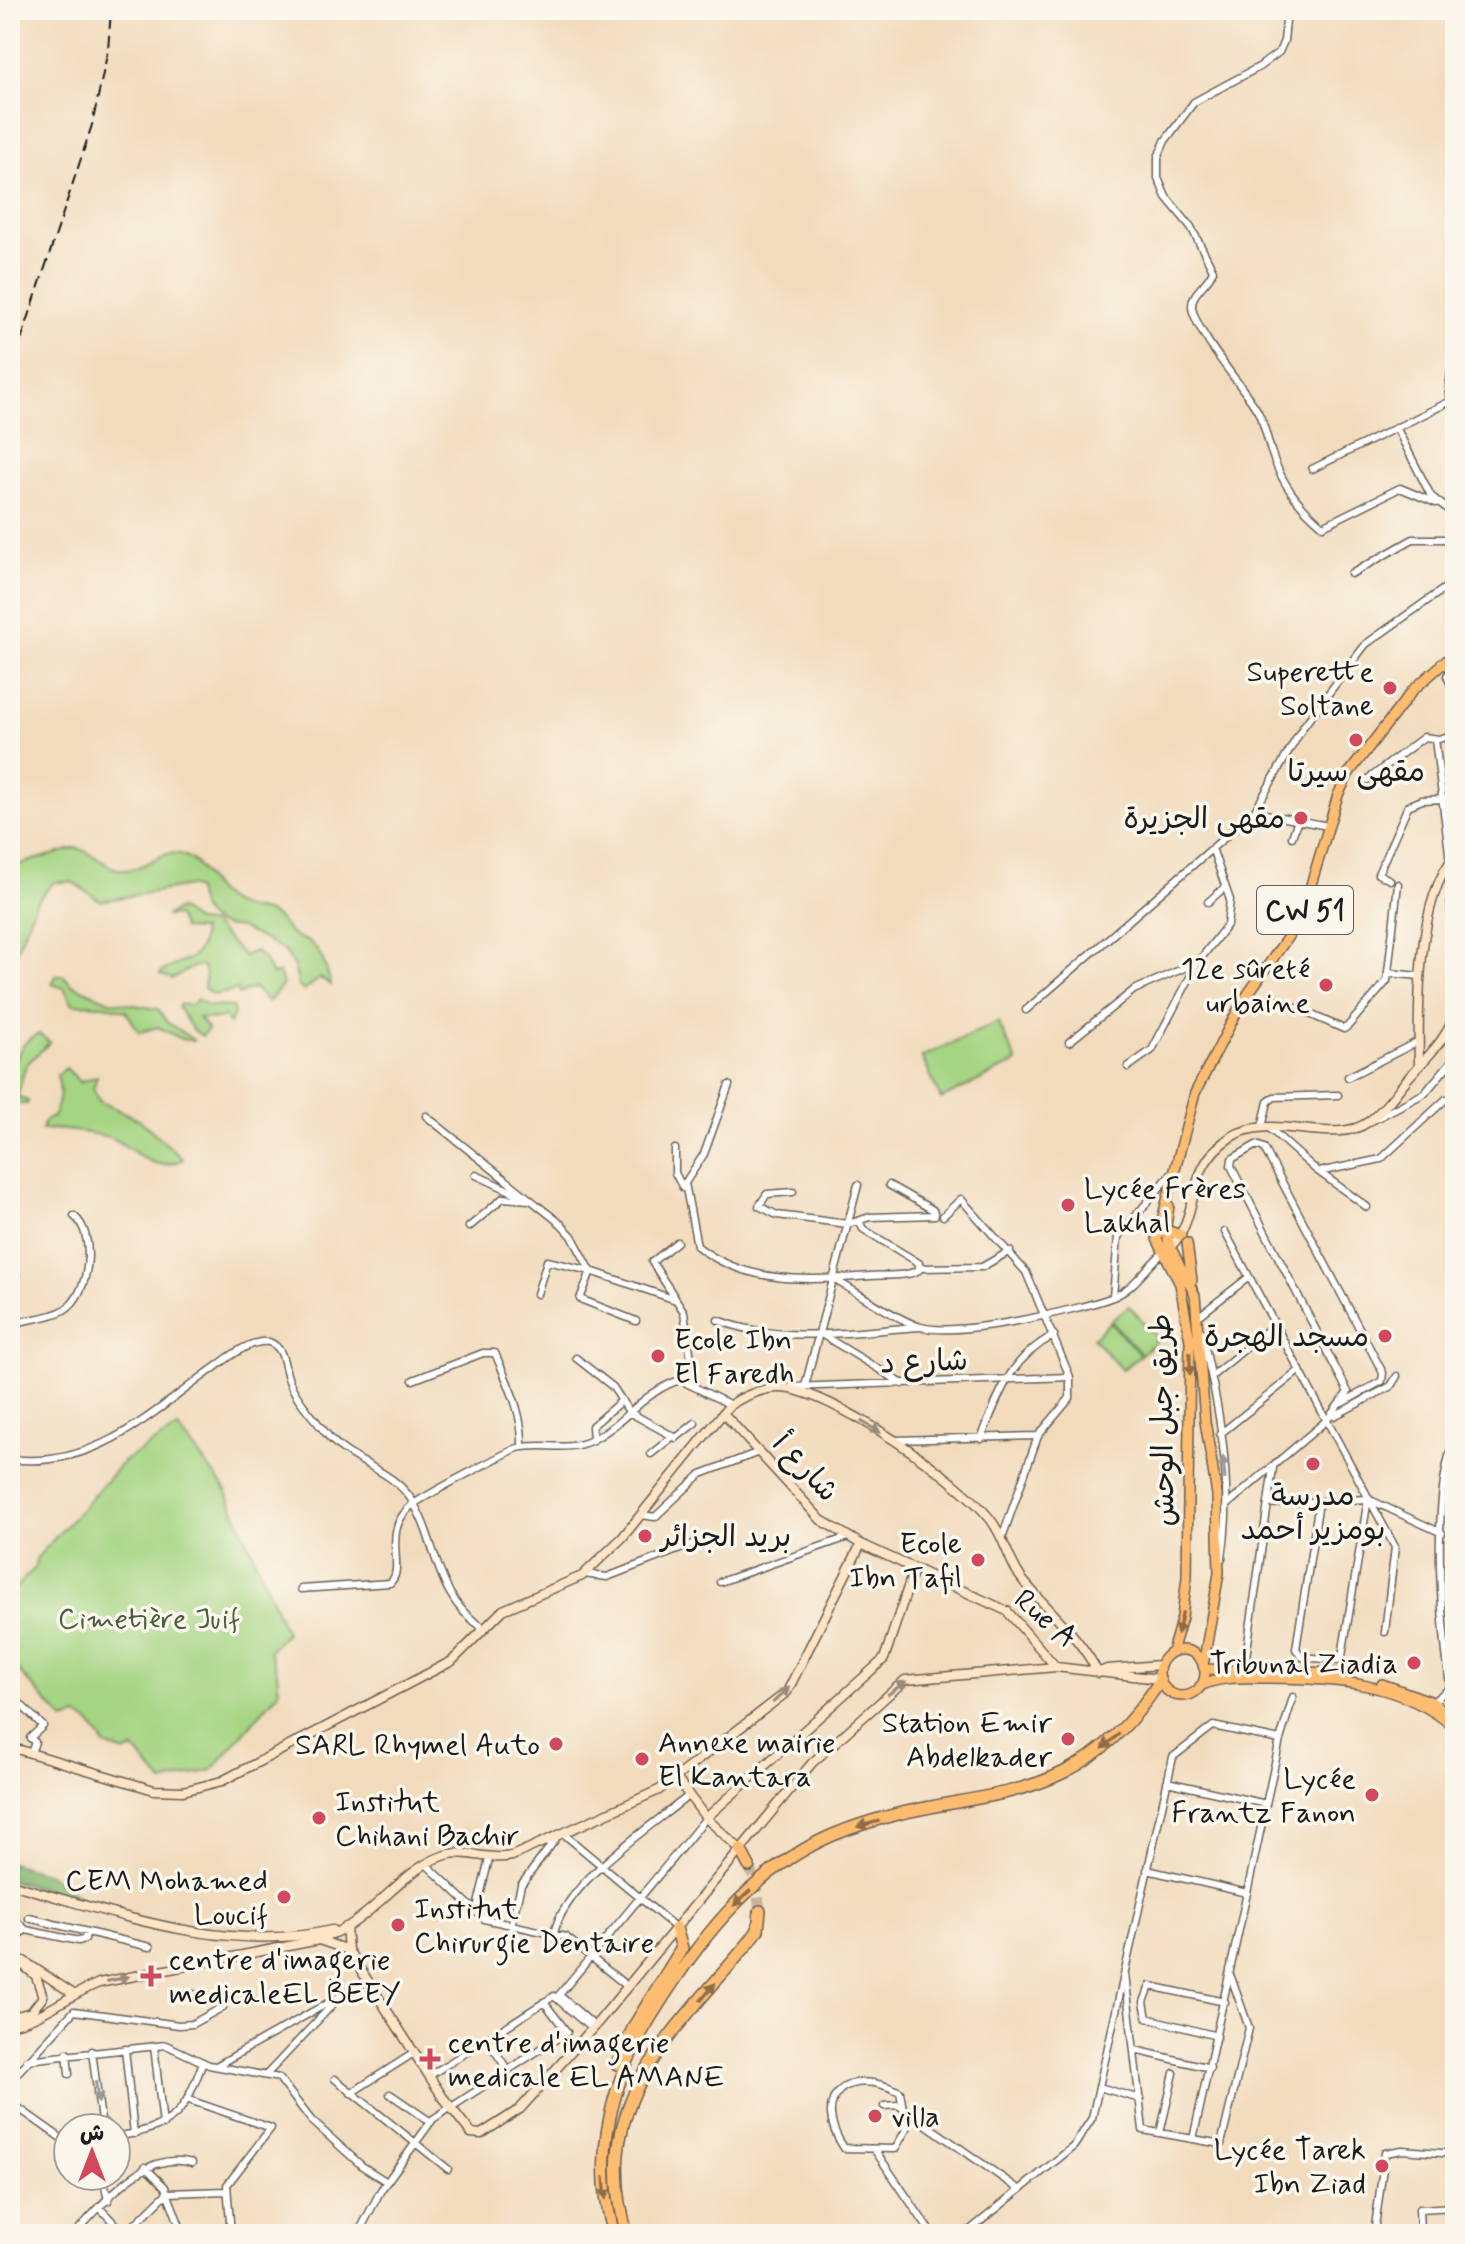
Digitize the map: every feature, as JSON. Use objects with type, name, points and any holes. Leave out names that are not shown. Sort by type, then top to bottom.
[{"type":"highway","points":[[605,2139],[616,2091],[642,2033],[706,1934],[758,1882],[803,1850],[852,1828],[1002,1795],[1060,1776],[1116,1737],[1160,1680]]},
{"type":"highway","points":[[740,1849],[749,1866]]},
{"type":"highway","points":[[627,2234],[617,2183],[618,2149],[628,2100],[664,2044],[758,1930],[760,1911]]},
{"type":"highway","points":[[614,2234],[607,2202],[605,2139],[614,2073],[634,2026],[682,1948],[676,1928]]},
{"type":"main road","name":"طريق جبل الوحش","points":[[1172,1652],[1182,1617],[1187,1577],[1191,1395],[1186,1301],[1169,1255],[1157,1239],[1159,1220],[1195,1093],[1241,1004],[1301,918],[1328,826],[1349,773],[1413,690],[1455,653]]},
{"type":"main road","points":[[1441,663],[1453,670]]},
{"type":"main road","points":[[1452,859],[1455,975]]},
{"type":"main road","points":[[1419,1067],[1419,976],[1438,882],[1452,859]]},
{"type":"main road","points":[[1200,1322],[1184,1239],[1195,1180],[1205,1163],[1234,1135],[1265,1127],[1341,1130],[1368,1123],[1444,1036],[1455,1013]]},
{"type":"main road","points":[[1171,1182],[1166,1230],[1169,1255],[1192,1284]]},
{"type":"main road","points":[[1166,1230],[1184,1239]]},
{"type":"main road","points":[[1169,1255],[1184,1239]]},
{"type":"main road","name":"طريق جبل الوحش","points":[[1200,1322],[1205,1421],[1216,1485],[1219,1573],[1204,1667]]},
{"type":"main road","points":[[10,1747],[154,1790],[204,1787],[440,1668],[452,1661],[503,1610],[551,1592],[584,1574],[642,1515],[731,1405],[738,1399],[779,1388],[804,1390],[851,1415],[934,1469],[972,1500],[993,1523],[1022,1580],[1076,1639],[1098,1673]]},
{"type":"main road","name":"شارع أ","points":[[723,1413],[821,1520],[861,1544],[914,1569]]},
{"type":"main road","points":[[10,2025],[48,2012],[72,1993],[99,1983],[319,1940],[347,1927],[426,1864],[454,1853],[489,1859],[512,1856],[555,1840],[641,1800],[676,1778],[787,1692],[861,1544]]},
{"type":"main road","points":[[706,1818],[884,1659],[914,1569]]},
{"type":"main road","name":"Rue A","points":[[914,1569],[1007,1611],[1056,1667],[1098,1673]]},
{"type":"main road","points":[[1429,1705],[1378,1688],[1336,1679],[1223,1678],[1180,1696],[1166,1690],[1160,1680],[1160,1665],[1172,1652],[1191,1652],[1204,1667],[1244,1671],[1321,1671],[1370,1680],[1429,1705],[1453,1721]]},
{"type":"main road","points":[[1098,1673],[1107,1669],[1160,1665]]},
{"type":"main road","points":[[347,1927],[348,1950],[367,1981],[450,2105],[471,2133],[481,2134],[520,2109],[628,1987],[836,1737],[905,1680],[1056,1667]]},
{"type":"main road","points":[[1200,1686],[1204,1667]]},
{"type":"main road","points":[[1098,1673],[1160,1680]]},
{"type":"main road","points":[[676,1778],[706,1818],[740,1849]]},
{"type":"main road","points":[[10,1884],[155,1923],[231,1936],[300,1935],[347,1927]]},
{"type":"main road","points":[[231,1936],[244,1945],[231,1955]]},
{"type":"main road","points":[[319,1940],[348,1950]]},
{"type":"main road","points":[[10,1953],[72,1993]]},
{"type":"main road","points":[[10,1953],[36,1976],[43,1997],[31,2012],[10,2018]]},
{"type":"street","points":[[1287,10],[1284,41],[1279,52],[1259,67],[1194,102],[1165,141],[1158,157],[1158,178],[1166,197],[1191,227],[1213,270],[1210,280],[1200,287],[1193,298],[1192,311],[1227,372],[1258,412],[1275,464],[1289,492],[1323,526],[1400,488],[1455,515]]},
{"type":"street","points":[[1455,344],[1449,387],[1455,410]]},
{"type":"street","points":[[1312,469],[1451,401]]},
{"type":"street","points":[[1396,427],[1436,503]]},
{"type":"street","points":[[1351,574],[1413,539],[1455,539]]},
{"type":"street","points":[[1026,1010],[1254,812],[1303,727],[1366,644],[1455,581]]},
{"type":"street","points":[[1453,670],[1447,676],[1451,685],[1455,685]]},
{"type":"street","points":[[1367,780],[1424,737],[1435,739],[1455,734]]},
{"type":"street","points":[[1435,739],[1452,859]]},
{"type":"street","points":[[1390,880],[1378,874],[1403,814],[1414,802],[1444,799]]},
{"type":"street","points":[[1446,820],[1455,810]]},
{"type":"street","points":[[1254,812],[1328,826]]},
{"type":"street","points":[[1292,837],[1298,820]]},
{"type":"street","points":[[1128,1067],[1152,1050],[1198,962],[1227,925],[1231,909],[1212,848]]},
{"type":"street","points":[[1275,999],[1344,1029],[1384,987],[1389,973],[1398,884]]},
{"type":"street","points":[[1208,902],[1225,887]]},
{"type":"street","points":[[1069,1042],[1134,990],[1198,962]]},
{"type":"street","points":[[1389,973],[1419,976]]},
{"type":"street","points":[[1348,1077],[1419,1041]]},
{"type":"street","points":[[1368,1123],[1425,1093],[1455,1057]]},
{"type":"street","points":[[685,1191],[687,1177],[704,1154],[729,1085]]},
{"type":"street","points":[[1338,1095],[1274,1097],[1268,1102],[1265,1127],[1367,1207]]},
{"type":"street","points":[[1319,1172],[1381,1159],[1446,1099]]},
{"type":"street","points":[[426,1116],[572,1236],[591,1271],[580,1299],[636,1321]]},
{"type":"street","points":[[1228,1504],[1273,1468],[1342,1403],[1382,1381],[1383,1373],[1264,1148],[1256,1145],[1232,1159],[1231,1166],[1347,1385],[1342,1403]]},
{"type":"street","points":[[675,1149],[675,1173],[685,1191],[697,1246],[718,1260],[754,1273],[835,1280],[914,1273],[920,1268],[982,1267],[1010,1251]]},
{"type":"street","points":[[1113,1297],[1118,1237],[1175,1170]]},
{"type":"street","points":[[476,1175],[530,1200]]},
{"type":"street","points":[[804,1390],[858,1185]]},
{"type":"street","points":[[793,1192],[767,1194],[759,1201],[759,1206],[777,1215],[848,1224],[870,1217],[935,1215],[933,1210],[889,1185]]},
{"type":"street","points":[[469,1227],[503,1198],[530,1200]]},
{"type":"street","points":[[943,1216],[961,1199],[1010,1251],[1026,1272],[1070,1377],[1072,1389],[1065,1406],[1038,1436],[1002,1541]]},
{"type":"street","points":[[10,1325],[63,1310],[75,1298],[85,1269],[88,1240],[83,1225],[74,1216]]},
{"type":"street","points":[[859,1221],[863,1229],[919,1263],[920,1268]]},
{"type":"street","points":[[1225,1232],[1395,1547],[1385,1632]]},
{"type":"street","points":[[677,1242],[652,1262],[684,1312],[695,1386]]},
{"type":"street","points":[[688,1253],[697,1246]]},
{"type":"street","points":[[718,1320],[758,1332],[818,1333],[999,1324],[1113,1297],[1169,1255]]},
{"type":"street","points":[[537,1294],[547,1261],[591,1271],[676,1300]]},
{"type":"street","points":[[10,1285],[16,1275]]},
{"type":"street","points":[[1200,1322],[1249,1277]]},
{"type":"street","points":[[835,1280],[920,1327]]},
{"type":"street","name":"طريق جبل الوحش","points":[[1200,1322],[1212,1376],[1228,1504],[1219,1573]]},
{"type":"street","points":[[1212,1376],[1275,1324]]},
{"type":"street","points":[[818,1333],[903,1384]]},
{"type":"street","points":[[981,1439],[1015,1364],[1032,1347],[1054,1335]]},
{"type":"street","points":[[10,1459],[34,1462],[97,1449],[121,1437],[247,1346],[269,1342],[278,1347],[292,1388],[328,1436],[357,1461],[387,1476],[413,1503],[459,1610],[484,1628]]},
{"type":"street","points":[[413,1380],[483,1353],[495,1353],[523,1427],[522,1447]]},
{"type":"street","points":[[576,1358],[613,1387],[629,1412],[671,1438]]},
{"type":"street","points":[[1220,1434],[1300,1370]]},
{"type":"street","points":[[1327,1420],[1391,1386],[1397,1376]]},
{"type":"street","name":"شارع د","points":[[804,1390],[1070,1377]]},
{"type":"street","points":[[301,1589],[390,1583],[396,1573],[395,1526],[413,1503],[522,1447],[568,1447],[593,1440],[641,1399],[676,1381],[685,1380],[731,1405]]},
{"type":"street","points":[[593,1440],[592,1426],[620,1402]]},
{"type":"street","points":[[651,1454],[695,1423]]},
{"type":"street","points":[[892,1440],[1038,1436]]},
{"type":"street","points":[[1453,1721],[1442,1533],[1445,1475],[1455,1437]]},
{"type":"street","points":[[642,1515],[655,1517],[701,1474],[759,1452]]},
{"type":"street","points":[[1244,1671],[1273,1468]]},
{"type":"street","points":[[1319,1502],[1296,1649],[1302,1657],[1338,1660],[1342,1656],[1368,1499]]},
{"type":"street","points":[[1268,1504],[1368,1499],[1442,1533]]},
{"type":"street","points":[[720,1582],[848,1537]]},
{"type":"street","points":[[584,1574],[607,1577],[709,1538]]},
{"type":"street","points":[[1320,1659],[1321,1671]]},
{"type":"street","points":[[1429,1705],[1450,1688]]},
{"type":"street","points":[[1193,2139],[1231,1977],[1280,1740],[1293,1697]]},
{"type":"street","points":[[10,1703],[15,1699],[43,1726],[30,1738],[35,1742],[31,1753]]},
{"type":"street","points":[[965,2234],[1084,2134],[1099,2087],[1173,1757],[1213,1726],[1280,1740]]},
{"type":"street","points":[[1167,1782],[1266,1804]]},
{"type":"street","points":[[554,1934],[559,1914],[601,1867],[688,1796]]},
{"type":"street","points":[[429,2076],[554,1996],[588,2026],[590,2022],[559,1995],[706,1818]]},
{"type":"street","points":[[565,1835],[676,1928]]},
{"type":"street","points":[[507,1943],[521,1885],[555,1840]]},
{"type":"street","points":[[476,1912],[489,1859]]},
{"type":"street","points":[[426,1864],[484,1919],[566,1937],[628,1987]]},
{"type":"street","points":[[1147,1870],[1247,1893]]},
{"type":"street","points":[[10,1915],[26,1930],[79,1941],[85,1939],[86,1932]]},
{"type":"street","points":[[29,1918],[150,1947]]},
{"type":"street","points":[[10,1939],[26,1930]]},
{"type":"street","points":[[1124,1968],[1143,2130],[1221,2144],[1249,2028],[1231,1977]]},
{"type":"street","points":[[216,2066],[367,1981]]},
{"type":"street","points":[[1217,2036],[1147,2018],[1144,2002],[1150,1986],[1225,2002]]},
{"type":"street","points":[[10,2081],[74,2011],[179,2025],[192,2024],[223,2007],[208,1996],[191,1994]]},
{"type":"street","points":[[267,2074],[340,1997]]},
{"type":"street","points":[[358,2234],[387,2182],[431,2122],[450,2105],[567,2032],[544,2002]]},
{"type":"street","points":[[487,2039],[507,2069]]},
{"type":"street","points":[[27,2060],[67,2053],[166,2045],[216,2066],[279,2078],[311,2120],[362,2166],[387,2182]]},
{"type":"street","points":[[154,2046],[163,2125]]},
{"type":"street","points":[[125,2049],[134,2134],[178,2117],[189,2100],[203,2062]]},
{"type":"street","points":[[1135,2050],[1210,2068]]},
{"type":"street","points":[[92,2051],[100,2112]]},
{"type":"street","points":[[67,2053],[69,2074]]},
{"type":"street","points":[[351,2093],[414,2053]]},
{"type":"street","points":[[1160,2133],[1174,2073]]},
{"type":"street","points":[[335,2079],[414,2145],[448,2169]]},
{"type":"street","points":[[903,2109],[900,2092],[879,2081],[847,2083],[830,2112],[833,2130],[844,2148],[895,2149],[914,2116]]},
{"type":"street","points":[[1099,2087],[1140,2099]]},
{"type":"street","points":[[390,2094],[431,2122]]},
{"type":"street","points":[[189,2100],[271,2128],[226,2191],[231,2234]]},
{"type":"street","points":[[10,2102],[52,2132]]},
{"type":"street","points":[[884,2106],[898,2105],[1020,2190]]},
{"type":"street","points":[[874,2149],[932,2234]]},
{"type":"street","points":[[1374,2234],[1385,2153],[1402,2150],[1455,2154]]},
{"type":"street","points":[[74,2234],[145,2167],[166,2160],[192,2163]]},
{"type":"street","points":[[145,2167],[167,2193],[183,2234]]},
{"type":"street","points":[[100,2208],[124,2234],[167,2193],[226,2191]]},
{"type":"street","points":[[106,2192],[108,2201]]},
{"type":"street","points":[[1420,2234],[1419,2209],[1455,2207]]},
{"type":"green space","points":[[76,848],[125,870],[140,867],[168,854],[189,858],[225,899],[274,916],[292,935],[314,946],[331,985],[320,978],[304,991],[298,986],[292,962],[281,949],[243,929],[212,921],[201,908],[196,890],[189,886],[101,901],[72,882],[54,882],[36,902],[10,967],[10,867]]},
{"type":"green space","points":[[179,909],[197,922],[212,924],[244,956],[255,951],[264,959],[272,975],[279,973],[283,985],[268,1002],[254,988],[238,995],[238,990],[213,995],[204,988],[206,974],[202,966],[195,966],[172,979],[160,974],[199,950],[201,930],[183,929],[177,916],[165,916]]},
{"type":"green space","points":[[56,976],[64,976],[72,985],[110,1001],[158,1009],[167,1022],[193,1040],[184,1040],[158,1027],[139,1032],[126,1011],[105,1005],[73,1004],[64,988],[52,984]]},
{"type":"green space","points":[[197,999],[208,1006],[232,1007],[234,1014],[229,1024],[224,1016],[219,1019],[198,1018],[208,1029],[202,1036],[193,1030],[178,1007],[180,1004],[191,1006]]},
{"type":"green space","points":[[998,1022],[1017,1062],[941,1099],[922,1057]]},
{"type":"green space","points":[[39,1034],[50,1042],[26,1065],[17,1096],[28,1101],[27,1104],[15,1104],[10,1110],[17,1056],[29,1039]]},
{"type":"green space","points":[[66,1068],[80,1082],[97,1076],[93,1089],[99,1101],[140,1120],[183,1159],[173,1163],[155,1163],[110,1138],[67,1130],[42,1130],[44,1121],[53,1117],[59,1102],[57,1075]]},
{"type":"green space","points":[[1129,1306],[1158,1339],[1141,1354],[1111,1321]]},
{"type":"green space","points":[[1110,1322],[1140,1355],[1122,1370],[1093,1338]]},
{"type":"green space","name":"Cimetière Juif","points":[[178,1428],[226,1490],[286,1633],[269,1651],[277,1671],[279,1692],[212,1770],[163,1783],[134,1749],[124,1753],[105,1745],[91,1724],[77,1716],[64,1720],[10,1662],[10,1593],[35,1568],[36,1559],[124,1461]]},
{"type":"green space","points":[[10,1863],[49,1874],[82,1899],[10,1880]]},
{"type":"tunnel","points":[[749,1866],[757,1888],[760,1911]]},
{"type":"railway","points":[[10,374],[92,125],[108,50],[111,10]]},
{"type":"place","name":"Superette Soltane","points":[[1390,688]]},
{"type":"place","name":"مقهى سيرتا","points":[[1356,740]]},
{"type":"place","name":"مقهى الجزيرة","points":[[1301,818]]},
{"type":"place","name":"12e sûreté urbaine","points":[[1326,985]]},
{"type":"place","name":"Lycée Frères Lakhal","points":[[1068,1205]]},
{"type":"place","name":"مسجد الهجرة","points":[[1385,1336]]},
{"type":"place","name":"Ecole Ibn El Faredh","points":[[658,1356]]},
{"type":"place","name":"مدرسة بومزير أحمد","points":[[1313,1464]]},
{"type":"place","name":"بريد الجزائر","points":[[645,1536]]},
{"type":"place","name":"Ecole Ibn Tafil","points":[[978,1560]]},
{"type":"place","name":"Tribunal Ziadia","points":[[1414,1663]]},
{"type":"place","name":"Station Emir Abdelkader","points":[[1068,1739]]},
{"type":"place","name":"SARL Rhymel Auto","points":[[556,1744]]},
{"type":"place","name":"Annexe mairie El Kantara","points":[[642,1759]]},
{"type":"place","name":"Lycée Frantz Fanon","points":[[1372,1795]]},
{"type":"place","name":"Institut Chihani Bachir","points":[[319,1818]]},
{"type":"place","name":"CEM Mohamed Loucif","points":[[284,1897]]},
{"type":"place","name":"Institut Chirurgie Dentaire","points":[[398,1925]]},
{"type":"place","name":"centre d'imagerie medicaleEL BEEY","points":[[151,1976]]},
{"type":"place","name":"centre d'imagerie medicale EL AMANE","points":[[430,2059]]},
{"type":"place","name":"villa","points":[[875,2116]]},
{"type":"place","name":"Lycée Tarek Ibn Ziad","points":[[1382,2166]]}]
